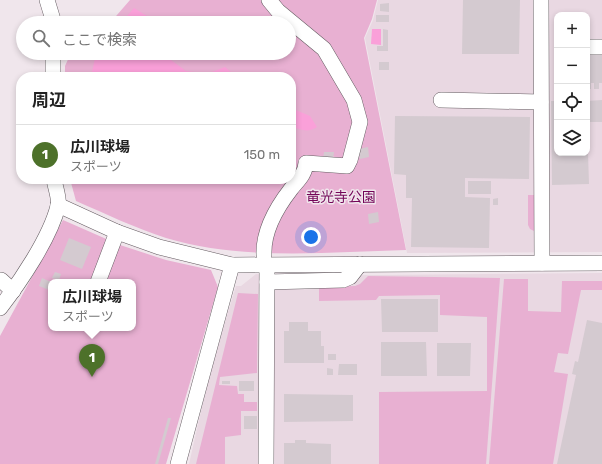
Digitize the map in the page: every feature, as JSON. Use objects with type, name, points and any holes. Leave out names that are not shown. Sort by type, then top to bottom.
[{"type":"street","points":[[47,0],[52,16]]},
{"type":"street","points":[[269,0],[285,16]]},
{"type":"street","points":[[541,0],[542,263]]},
{"type":"street","points":[[266,464],[267,282],[264,248],[275,212],[303,175],[306,163],[347,166],[360,122],[354,100],[324,49],[296,25]]},
{"type":"street","points":[[590,47],[602,47]]},
{"type":"street","points":[[53,60],[53,72]]},
{"type":"street","points":[[441,100],[542,102]]},
{"type":"street","points":[[0,308],[12,293],[47,234],[58,205],[55,184]]},
{"type":"street","points":[[58,205],[118,232],[159,246],[232,264],[265,259],[360,264],[602,263]]},
{"type":"street","points":[[99,279],[118,232]]},
{"type":"street","points":[[178,464],[232,264]]},
{"type":"street","points":[[267,282],[342,280],[350,277],[360,264]]},
{"type":"street","points":[[1,280],[12,293]]},
{"type":"shaded area","points":[[378,0],[602,0],[602,252],[407,253],[365,38],[373,20]]},
{"type":"shaded area","points":[[134,8],[147,16],[127,16]]},
{"type":"shaded area","points":[[372,29],[381,29],[381,45],[371,44]]},
{"type":"shaded area","points":[[95,60],[171,60],[186,71],[194,72],[92,72]]},
{"type":"shaded area","points":[[225,67],[231,72],[212,72]]},
{"type":"shaded area","points":[[296,110],[310,116],[317,127],[311,130],[301,130],[296,128]]},
{"type":"shaded area","points":[[602,273],[602,464],[189,464],[210,372],[236,286],[241,286],[256,274],[275,276]]},
{"type":"green space","name":"竜光寺公園","points":[[130,0],[377,0],[372,19],[364,38],[406,250],[285,253],[225,250],[166,238],[76,201],[71,184],[296,184],[296,72],[65,72],[65,66],[68,60],[296,60],[296,16],[116,16]]},
{"type":"green space","points":[[528,195],[535,195],[534,231],[530,229],[528,225]]},
{"type":"green space","points":[[63,220],[120,245],[166,260],[211,270],[218,287],[166,464],[0,464],[0,336]]},
{"type":"green space","points":[[368,276],[500,278],[486,464],[379,464],[379,392],[487,391],[487,317],[440,315],[440,295],[379,296],[376,300],[319,301],[319,287],[355,286],[360,284]]},
{"type":"green space","points":[[504,279],[528,279],[528,311],[561,312],[562,281],[602,281],[602,290],[581,290],[568,354],[558,353],[554,372],[568,374],[553,464],[489,464]]},
{"type":"green space","points":[[238,293],[258,294],[257,373],[220,377],[219,385],[237,386],[238,394],[244,394],[244,402],[257,402],[257,411],[241,411],[241,435],[225,437],[225,464],[196,464]]},
{"type":"building","points":[[463,0],[520,0],[519,54],[462,54]]},
{"type":"building","points":[[389,3],[389,12],[380,11],[380,4]]},
{"type":"building","points":[[376,15],[389,15],[389,22],[376,22]]},
{"type":"building","points":[[383,29],[388,30],[388,51],[377,51],[377,46],[383,46]]},
{"type":"building","points":[[590,53],[602,55],[602,83],[599,83],[599,89],[594,89],[594,83],[591,83],[591,89]]},
{"type":"building","points":[[379,62],[389,62],[389,70],[379,70]]},
{"type":"building","points":[[602,100],[602,122],[590,122],[590,101]]},
{"type":"building","points":[[551,101],[554,101],[554,156],[588,156],[589,184],[552,185]]},
{"type":"building","points":[[395,116],[530,117],[529,179],[465,178],[465,197],[490,198],[489,248],[411,247],[412,198],[406,198],[406,175],[394,174]]},
{"type":"building","points":[[368,147],[369,157],[360,159],[358,149]]},
{"type":"building","points":[[324,152],[334,152],[333,160],[323,159]]},
{"type":"building","points":[[468,181],[491,181],[491,194],[468,194]]},
{"type":"building","points":[[498,198],[498,205],[493,205],[493,199]]},
{"type":"building","points":[[378,212],[379,222],[369,224],[368,214]]},
{"type":"building","points":[[69,238],[91,247],[82,269],[60,260]]},
{"type":"building","points":[[55,272],[61,274],[59,279],[52,278]]},
{"type":"building","points":[[42,278],[48,281],[48,290],[39,286]]},
{"type":"building","points":[[381,299],[438,299],[438,332],[382,332]]},
{"type":"building","points":[[587,320],[602,323],[602,464],[557,464],[576,375],[572,374],[575,361],[578,362]]},
{"type":"building","points":[[289,322],[308,322],[308,331],[321,331],[321,346],[324,346],[324,363],[284,363],[284,331],[289,331]]},
{"type":"building","points":[[381,342],[426,342],[427,376],[381,376]]},
{"type":"building","points":[[437,343],[471,343],[470,376],[437,376]]},
{"type":"building","points":[[328,354],[336,354],[336,360],[328,360]]},
{"type":"building","points":[[339,364],[357,364],[357,375],[338,375]]},
{"type":"building","points":[[327,368],[333,369],[333,375],[327,375]]},
{"type":"building","points":[[222,381],[230,381],[230,384],[222,384]]},
{"type":"building","points":[[239,381],[254,381],[254,391],[239,391]]},
{"type":"building","points":[[284,394],[353,395],[353,421],[284,422]]},
{"type":"building","points":[[244,416],[257,416],[257,429],[244,429]]},
{"type":"building","points":[[168,418],[171,418],[158,464],[155,464]]},
{"type":"building","points":[[295,440],[306,440],[306,443],[331,444],[331,464],[284,464],[284,443],[295,443]]},
{"type":"place","name":"広川球場","points":[[92,377]]}]
